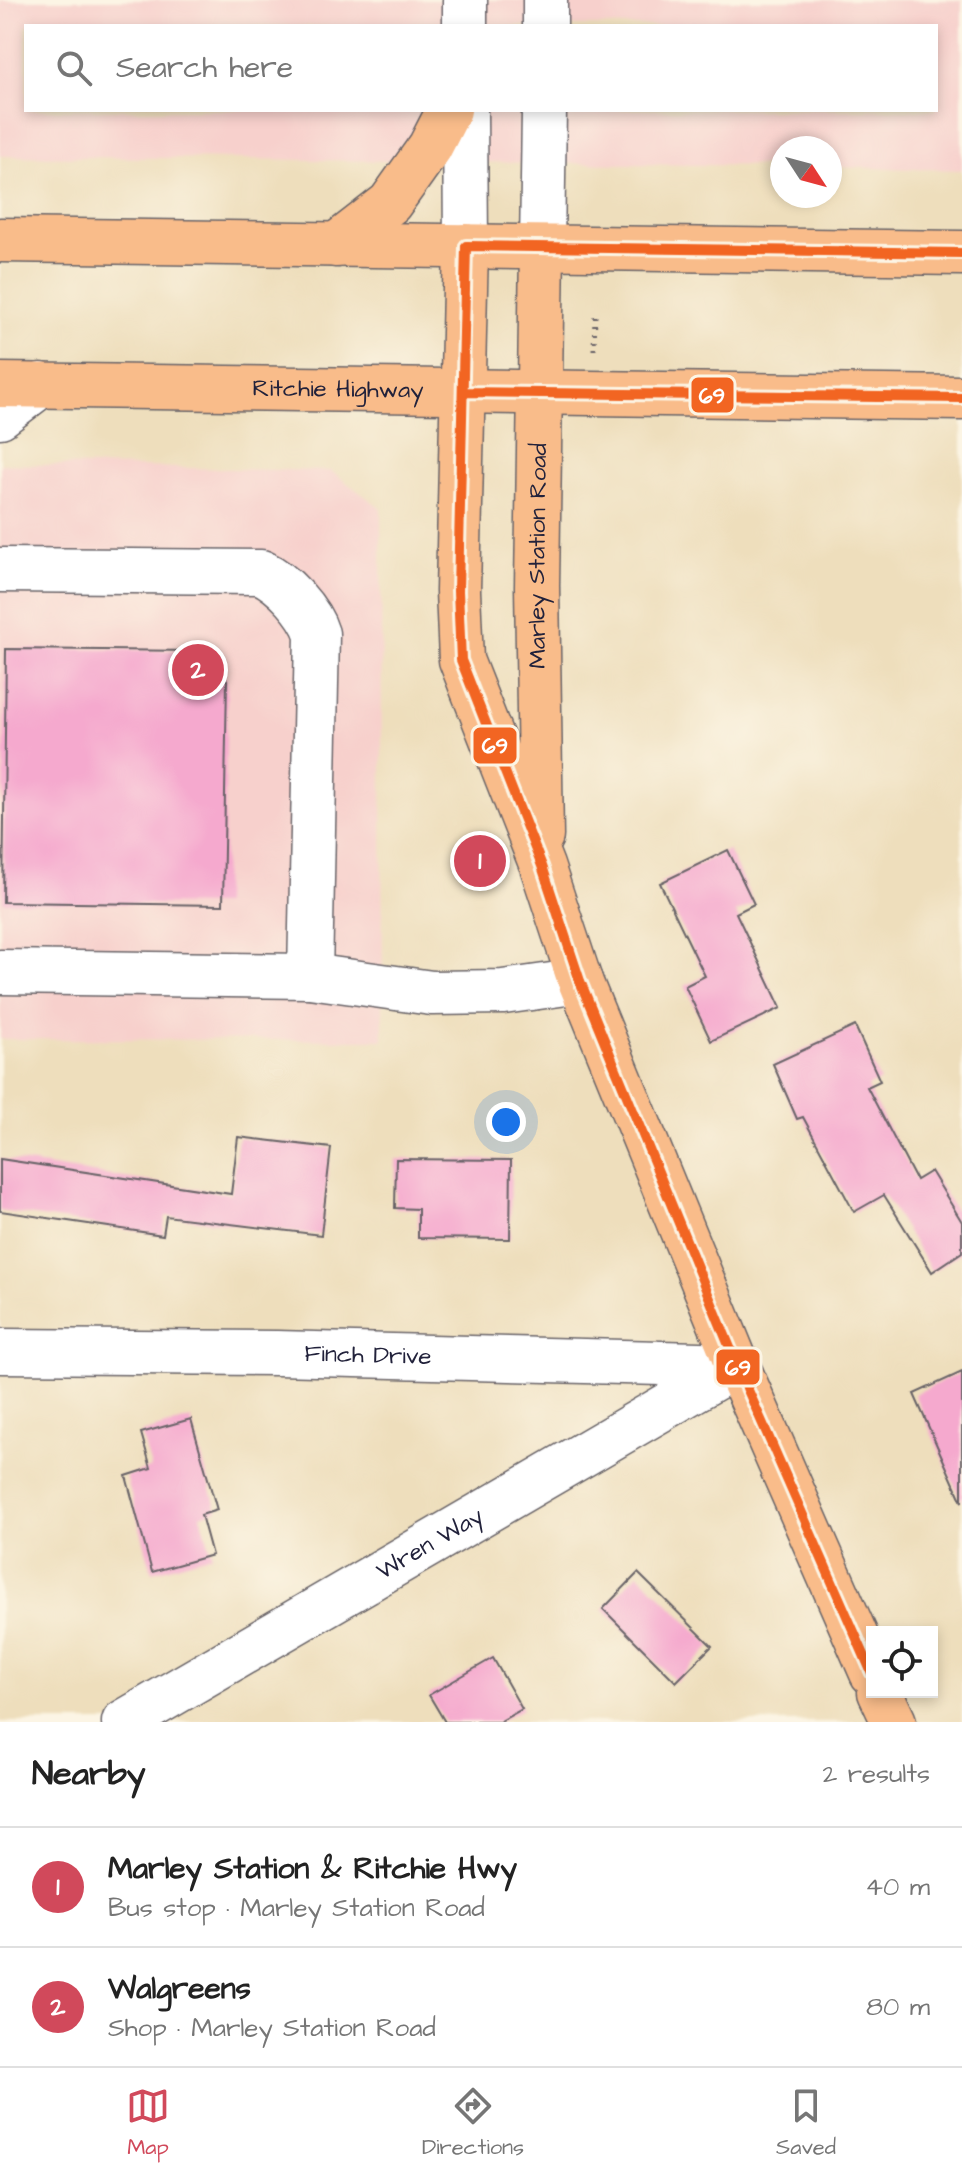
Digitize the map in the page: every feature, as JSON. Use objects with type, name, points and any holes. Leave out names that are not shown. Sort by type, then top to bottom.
[{"type":"main road","points":[[336,245],[390,203],[430,147],[448,112]]},
{"type":"main road","points":[[0,240],[962,253]]},
{"type":"main road","name":"Marley Station Road","points":[[466,246],[458,591],[461,660],[542,866],[580,981],[737,1365],[866,1659]]},
{"type":"main road","name":"Marley Station Road","points":[[542,248],[537,686],[542,866]]},
{"type":"main road","name":"Ritchie Highway","points":[[20,385],[540,395],[962,398]]},
{"type":"main road","points":[[883,1698],[894,1722]]},
{"type":"street","points":[[465,0],[465,24]]},
{"type":"street","points":[[545,0],[545,24]]},
{"type":"street","points":[[465,112],[466,246]]},
{"type":"street","points":[[542,248],[544,112]]},
{"type":"street","points":[[0,416],[20,385]]},
{"type":"street","points":[[0,570],[261,572],[274,578],[313,621],[317,634],[310,976]]},
{"type":"street","points":[[0,972],[310,976],[432,993],[503,992],[580,981]]},
{"type":"street","name":"Finch Drive","points":[[0,1351],[277,1353],[737,1365]]},
{"type":"street","name":"Wren Way","points":[[124,1722],[737,1365]]},
{"type":"path","points":[[594,351],[595,315]]},
{"type":"shaded area","points":[[0,0],[962,0],[962,170],[842,167],[842,136],[770,136],[770,166],[0,156]]},
{"type":"shaded area","points":[[0,464],[331,471],[381,508],[383,1040],[0,1039]]},
{"type":"building","points":[[6,649],[198,651],[227,680],[223,905],[3,902]]},
{"type":"building","points":[[728,850],[754,904],[736,913],[781,1008],[711,1041],[685,986],[705,976],[660,883]]},
{"type":"building","points":[[855,1026],[880,1081],[867,1087],[916,1180],[931,1171],[962,1222],[962,1252],[932,1272],[884,1195],[854,1212],[803,1117],[797,1119],[773,1064]]},
{"type":"building","points":[[238,1137],[331,1148],[321,1235],[166,1216],[163,1235],[0,1211],[0,1159],[231,1194]]},
{"type":"building","points":[[396,1159],[511,1160],[510,1239],[418,1238],[418,1209],[395,1208]]},
{"type":"building","points":[[962,1372],[962,1502],[914,1394]]},
{"type":"building","points":[[191,1419],[217,1510],[201,1515],[212,1555],[152,1572],[126,1476],[151,1468],[141,1433]]},
{"type":"building","points":[[638,1573],[712,1646],[676,1682],[603,1609]]},
{"type":"building","points":[[493,1658],[522,1709],[499,1722],[445,1722],[429,1695]]},
{"type":"transit line","name":"69","points":[[866,1659],[737,1365],[580,981],[542,866],[461,660],[458,591],[466,246],[962,253]]},
{"type":"transit line","name":"69","points":[[463,392],[962,398]]},
{"type":"place","name":"Walgreens","points":[[198,670]]},
{"type":"place","name":"Marley Station & Ritchie Hwy","points":[[480,861]]}]
